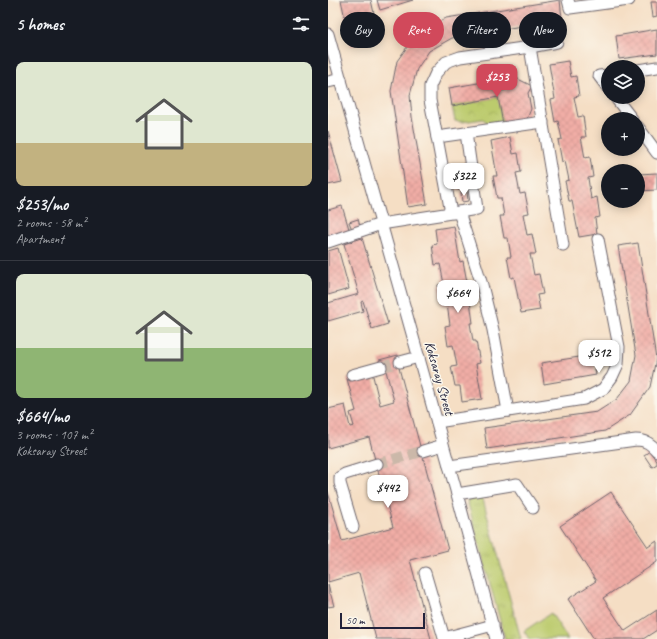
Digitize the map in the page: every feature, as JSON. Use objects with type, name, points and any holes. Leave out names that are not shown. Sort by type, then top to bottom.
[{"type":"street","points":[[569,4],[629,0]]},
{"type":"street","name":"Koksaray Street","points":[[328,34],[330,51],[341,79],[450,466],[496,639]]},
{"type":"street","points":[[508,411],[482,285],[455,213],[437,137],[430,100],[430,86],[436,73],[446,62],[460,57],[519,48]]},
{"type":"street","points":[[530,48],[563,245]]},
{"type":"street","points":[[645,69],[657,67]]},
{"type":"street","points":[[328,82],[341,79]]},
{"type":"street","points":[[620,104],[627,112]]},
{"type":"street","points":[[437,137],[543,122]]},
{"type":"street","points":[[328,242],[381,224],[477,209],[466,133]]},
{"type":"street","points":[[645,134],[653,142],[657,153]]},
{"type":"street","points":[[437,422],[584,399],[603,389],[612,378],[618,364],[619,347],[598,240]]},
{"type":"street","points":[[400,362],[419,357]]},
{"type":"street","points":[[352,375],[381,367]]},
{"type":"street","points":[[450,466],[636,440],[648,442],[657,452]]},
{"type":"street","points":[[422,451],[443,445]]},
{"type":"street","points":[[353,528],[340,482],[340,476],[377,464]]},
{"type":"street","points":[[457,494],[517,484],[533,508]]},
{"type":"street","points":[[425,573],[444,638],[492,625]]},
{"type":"green space","points":[[498,97],[503,124],[489,124],[483,119],[462,122],[455,121],[452,106]]},
{"type":"green space","points":[[482,496],[521,639],[505,639],[467,500]]},
{"type":"green space","points":[[551,613],[568,639],[529,639],[524,631]]},
{"type":"building","points":[[341,0],[371,0],[374,12],[344,12]]},
{"type":"building","points":[[377,0],[413,0],[380,10]]},
{"type":"building","points":[[560,0],[561,12],[519,12],[519,26],[511,28],[511,12],[484,12]]},
{"type":"building","points":[[651,2],[657,2],[657,16],[653,17]]},
{"type":"building","points":[[452,17],[452,38],[444,43],[444,19]]},
{"type":"building","points":[[657,29],[657,54],[619,59],[616,36]]},
{"type":"building","points":[[406,48],[434,48],[429,51],[417,69],[410,95],[412,117],[427,204],[408,207],[391,91],[397,61]]},
{"type":"building","points":[[568,61],[571,77],[576,76],[579,96],[574,97],[578,117],[583,116],[586,137],[581,137],[585,158],[590,157],[593,177],[588,178],[591,199],[597,197],[600,217],[595,218],[597,234],[579,237],[572,201],[569,201],[565,181],[569,180],[565,161],[562,162],[558,140],[562,139],[558,121],[555,122],[551,100],[555,99],[549,64]]},
{"type":"building","points":[[514,77],[532,86],[528,93],[531,109],[526,121],[503,124],[498,97],[452,106],[449,88],[495,80],[497,91],[506,90]]},
{"type":"building","points":[[328,131],[342,182],[328,185]]},
{"type":"building","points":[[510,137],[513,154],[518,153],[521,172],[516,173],[520,194],[525,193],[529,213],[523,214],[527,235],[532,234],[536,254],[530,254],[534,275],[539,274],[543,294],[537,295],[540,310],[521,313],[514,277],[511,278],[507,257],[511,257],[508,238],[504,238],[500,216],[504,216],[501,198],[497,198],[493,176],[497,176],[491,141]]},
{"type":"building","points":[[657,173],[657,190],[645,191],[645,174]]},
{"type":"building","points":[[464,175],[466,188],[458,190],[456,176]]},
{"type":"building","points":[[461,192],[467,192],[468,201],[462,202]]},
{"type":"building","points":[[342,206],[350,232],[328,238],[328,210]]},
{"type":"building","points":[[358,219],[361,230],[353,232],[349,222]]},
{"type":"building","points":[[454,226],[460,262],[463,261],[467,282],[463,283],[466,301],[470,301],[473,323],[470,323],[473,341],[476,341],[480,363],[476,364],[482,399],[462,402],[460,386],[455,386],[451,367],[457,366],[453,345],[448,346],[445,326],[450,325],[447,304],[442,305],[438,285],[444,284],[440,264],[435,265],[432,245],[437,244],[435,229]]},
{"type":"building","points":[[362,238],[388,324],[372,329],[363,301],[361,302],[363,311],[328,321],[328,303],[359,294],[344,244]]},
{"type":"building","points":[[638,243],[656,359],[650,387],[630,415],[605,431],[487,449],[484,428],[597,412],[617,399],[631,381],[636,355],[618,246]]},
{"type":"building","points":[[338,248],[349,289],[328,295],[328,251]]},
{"type":"building","points":[[398,355],[401,367],[399,368],[448,550],[410,560],[431,639],[376,639],[359,573],[328,582],[328,492],[342,541],[393,527],[369,437],[328,448],[328,409],[345,405],[350,427],[354,426],[350,413],[356,411],[347,379],[372,372],[380,405],[394,401],[386,371],[383,372],[379,360]]},
{"type":"building","points":[[592,355],[596,375],[544,384],[541,363]]},
{"type":"building","points":[[650,451],[657,462],[657,464],[652,467],[644,455]]},
{"type":"building","points":[[611,492],[648,547],[657,541],[657,562],[603,598],[625,631],[657,610],[657,630],[643,639],[594,639],[568,599],[596,581],[560,526]]},
{"type":"building","points":[[328,585],[334,606],[328,607]]},
{"type":"tunnel","points":[[381,367],[400,362]]},
{"type":"tunnel","points":[[377,464],[423,451]]}]
